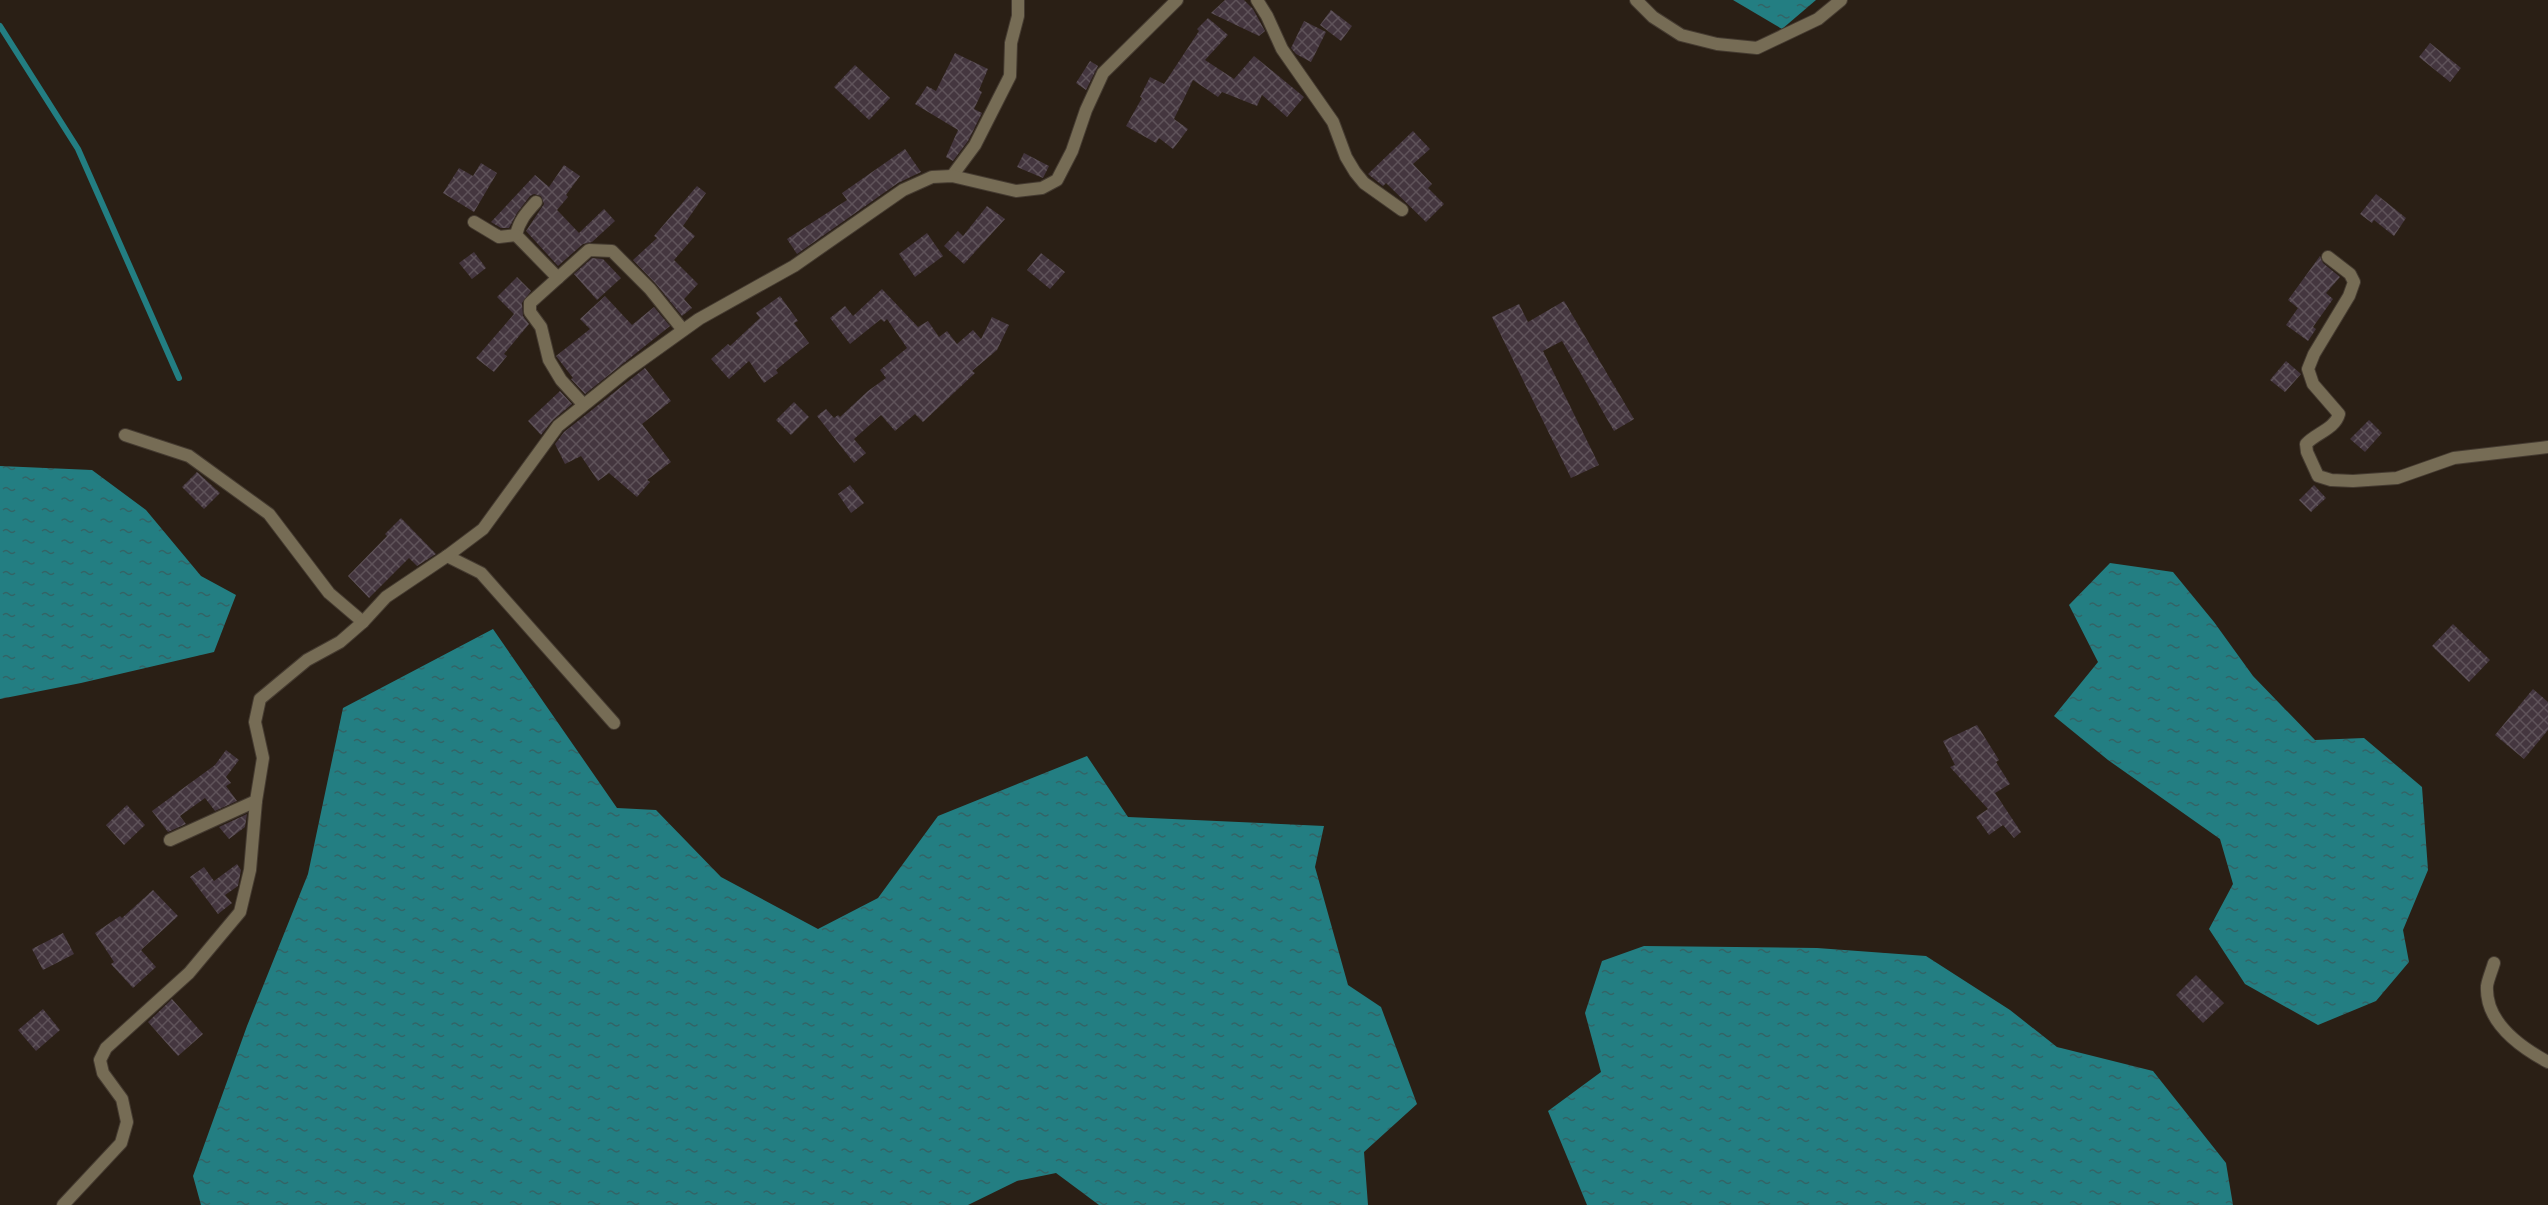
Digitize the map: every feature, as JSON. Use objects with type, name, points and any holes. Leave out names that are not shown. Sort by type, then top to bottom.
[{"type":"street","points":[[952,176],[975,145],[1010,76],[1011,43],[1018,16],[1018,0]]},
{"type":"street","points":[[63,1205],[121,1143],[128,1122],[122,1099],[103,1073],[100,1060],[106,1048],[189,973],[240,912],[250,870],[256,801],[264,758],[255,722],[260,699],[307,660],[340,642],[386,597],[483,529],[558,426],[583,404],[699,319],[794,266],[903,190],[932,177],[952,176],[1016,191],[1042,188],[1057,180],[1072,151],[1086,110],[1103,74],[1177,0]]},
{"type":"street","points":[[1257,0],[1282,49],[1333,122],[1346,157],[1355,172],[1364,183],[1402,210]]},
{"type":"street","points":[[1636,0],[1653,17],[1681,34],[1717,44],[1757,48],[1818,19],[1841,0]]},
{"type":"street","points":[[516,235],[518,225],[524,215],[536,202]]},
{"type":"street","points":[[474,222],[499,237],[516,235]]},
{"type":"street","points":[[516,235],[558,278]]},
{"type":"street","points":[[583,404],[561,380],[549,360],[541,327],[530,312],[530,303],[589,250],[612,251],[650,289],[683,330]]},
{"type":"street","points":[[2328,257],[2350,274],[2354,282],[2349,296],[2314,354],[2308,369],[2313,384],[2339,414],[2337,421],[2331,427],[2306,444],[2307,452],[2318,476],[2331,480],[2353,481],[2397,478],[2454,458],[2548,447]]},
{"type":"street","points":[[125,435],[189,456],[269,514],[329,593],[363,622]]},
{"type":"street","points":[[447,556],[481,573],[614,723]]},
{"type":"street","points":[[170,840],[256,801]]},
{"type":"street","points":[[2494,963],[2487,986],[2491,1009],[2509,1037],[2548,1062]]},
{"type":"water","points":[[1733,0],[1816,0],[1782,29]]},
{"type":"water","points":[[0,466],[92,470],[146,510],[201,576],[236,595],[214,652],[0,699]]},
{"type":"water","points":[[2110,563],[2173,572],[2214,622],[2253,676],[2315,740],[2364,738],[2422,787],[2428,870],[2403,930],[2409,962],[2376,1001],[2318,1025],[2245,984],[2209,929],[2233,884],[2220,839],[2108,760],[2054,716],[2098,662],[2069,605]]},
{"type":"water","points":[[493,629],[617,808],[656,810],[721,877],[818,929],[878,898],[938,816],[1087,756],[1128,817],[1324,826],[1315,867],[1348,985],[1381,1007],[1417,1104],[1364,1152],[1368,1205],[1099,1205],[1056,1173],[1017,1181],[968,1205],[201,1205],[193,1176],[247,1026],[308,874],[343,708]]},
{"type":"water","points":[[1644,946],[1817,948],[1926,956],[2010,1010],[2057,1047],[2153,1071],[2226,1163],[2233,1205],[1587,1205],[1548,1111],[1601,1072],[1585,1013],[1602,961]]},
{"type":"building","points":[[1225,0],[1244,0],[1253,9],[1265,31],[1259,36],[1211,13]]},
{"type":"building","points":[[1331,10],[1352,26],[1341,41],[1320,25]]},
{"type":"building","points":[[1208,18],[1228,35],[1205,60],[1234,79],[1254,56],[1304,97],[1287,117],[1262,95],[1257,106],[1222,92],[1218,97],[1193,80],[1174,119],[1188,129],[1173,149],[1159,138],[1156,143],[1126,126],[1142,98],[1140,97],[1150,77],[1164,84],[1199,31],[1197,29]]},
{"type":"building","points":[[1304,21],[1326,32],[1311,62],[1296,54],[1291,48]]},
{"type":"building","points":[[2430,43],[2461,68],[2450,82],[2419,57]]},
{"type":"building","points":[[955,53],[988,69],[979,90],[982,92],[974,109],[982,113],[968,141],[953,161],[946,157],[958,130],[915,104],[927,86],[936,91]]},
{"type":"building","points":[[1090,61],[1098,66],[1086,90],[1076,83]]},
{"type":"building","points":[[855,65],[890,98],[869,120],[834,87]]},
{"type":"building","points":[[1413,131],[1430,149],[1413,164],[1432,184],[1428,188],[1444,204],[1426,222],[1386,183],[1383,186],[1368,174]]},
{"type":"building","points":[[905,149],[921,172],[898,183],[797,254],[787,239],[847,200],[842,193]]},
{"type":"building","points":[[1024,153],[1049,166],[1043,178],[1017,167]]},
{"type":"building","points":[[481,163],[497,173],[474,212],[443,193],[459,168],[473,176]]},
{"type":"building","points":[[564,165],[580,176],[566,195],[568,197],[557,210],[579,233],[604,209],[615,221],[592,242],[583,244],[558,266],[526,231],[544,204],[541,196],[534,194],[530,196],[509,228],[501,228],[491,222],[535,175],[549,187]]},
{"type":"building","points":[[697,186],[706,193],[683,226],[695,236],[674,260],[698,284],[684,299],[692,308],[682,316],[633,260],[657,238],[654,236]]},
{"type":"building","points":[[2376,194],[2406,218],[2394,236],[2374,220],[2372,223],[2360,214]]},
{"type":"building","points":[[987,206],[1005,219],[964,264],[944,246],[958,231],[963,236]]},
{"type":"building","points":[[927,233],[943,256],[915,277],[899,254]]},
{"type":"building","points":[[474,252],[486,268],[472,279],[459,263]]},
{"type":"building","points":[[1041,253],[1065,272],[1050,289],[1027,270]]},
{"type":"building","points":[[2320,256],[2323,263],[2340,277],[2326,293],[2333,299],[2313,327],[2316,329],[2308,341],[2286,325],[2298,308],[2288,300]]},
{"type":"building","points":[[592,258],[603,259],[621,278],[597,300],[574,274]]},
{"type":"building","points":[[517,277],[531,291],[522,303],[523,316],[529,324],[504,354],[507,356],[494,372],[476,358],[514,314],[497,297]]},
{"type":"building","points":[[882,289],[918,327],[928,321],[939,337],[947,331],[957,344],[973,330],[981,339],[992,317],[1009,325],[997,350],[972,371],[975,373],[923,422],[915,414],[895,431],[881,415],[854,439],[866,453],[854,463],[817,416],[826,409],[834,418],[838,415],[840,417],[886,378],[880,370],[907,348],[887,319],[884,322],[881,319],[850,344],[830,318],[845,306],[853,316]]},
{"type":"building","points":[[605,296],[632,325],[654,307],[670,326],[585,394],[571,379],[573,378],[556,356],[590,329],[580,319]]},
{"type":"building","points":[[780,296],[798,321],[794,323],[809,343],[776,370],[778,373],[764,383],[749,361],[729,379],[711,359],[728,344],[730,346],[760,318],[756,313]]},
{"type":"building","points":[[1564,301],[1634,419],[1614,431],[1562,341],[1543,351],[1599,465],[1571,478],[1492,317],[1519,304],[1528,322]]},
{"type":"building","points":[[2286,361],[2301,374],[2285,392],[2270,380]]},
{"type":"building","points":[[645,368],[671,401],[642,424],[671,462],[647,480],[650,482],[637,497],[609,473],[598,481],[581,456],[565,464],[555,444],[564,432]]},
{"type":"building","points":[[560,391],[572,404],[553,420],[541,435],[528,421]]},
{"type":"building","points":[[794,402],[809,417],[791,435],[776,420]]},
{"type":"building","points":[[2369,420],[2382,433],[2365,452],[2350,439]]},
{"type":"building","points":[[197,472],[220,493],[204,509],[182,487]]},
{"type":"building","points":[[850,485],[864,503],[851,513],[838,494]]},
{"type":"building","points":[[2314,485],[2326,498],[2311,512],[2299,500]]},
{"type":"building","points":[[401,518],[436,554],[417,566],[409,558],[369,598],[348,576],[387,536],[385,534]]},
{"type":"building","points":[[2453,624],[2490,660],[2469,682],[2432,646]]},
{"type":"building","points":[[2533,689],[2548,702],[2548,730],[2524,759],[2495,735]]},
{"type":"building","points":[[1977,725],[1999,760],[1996,762],[2010,784],[1995,793],[2021,832],[2014,838],[2003,825],[1989,835],[1976,817],[1988,809],[1950,767],[1955,765],[1943,741]]},
{"type":"building","points":[[226,750],[239,760],[226,777],[231,783],[226,786],[237,801],[215,811],[205,798],[180,816],[186,824],[168,832],[152,811],[215,765]]},
{"type":"building","points":[[127,805],[145,825],[124,845],[106,825]]},
{"type":"building","points":[[247,814],[245,827],[229,839],[219,827]]},
{"type":"building","points":[[237,864],[241,870],[238,886],[225,895],[232,903],[218,914],[190,877],[204,867],[214,881]]},
{"type":"building","points":[[153,890],[178,916],[141,950],[156,967],[133,988],[111,964],[114,962],[95,933],[120,916],[122,918]]},
{"type":"building","points":[[63,933],[74,954],[43,970],[32,949]]},
{"type":"building","points":[[2196,975],[2224,1003],[2203,1023],[2176,995]]},
{"type":"building","points":[[172,999],[203,1034],[178,1056],[148,1022]]},
{"type":"building","points":[[43,1009],[60,1030],[36,1051],[18,1030]]},
{"type":"waterway","points":[[0,26],[78,149],[179,378]]}]
